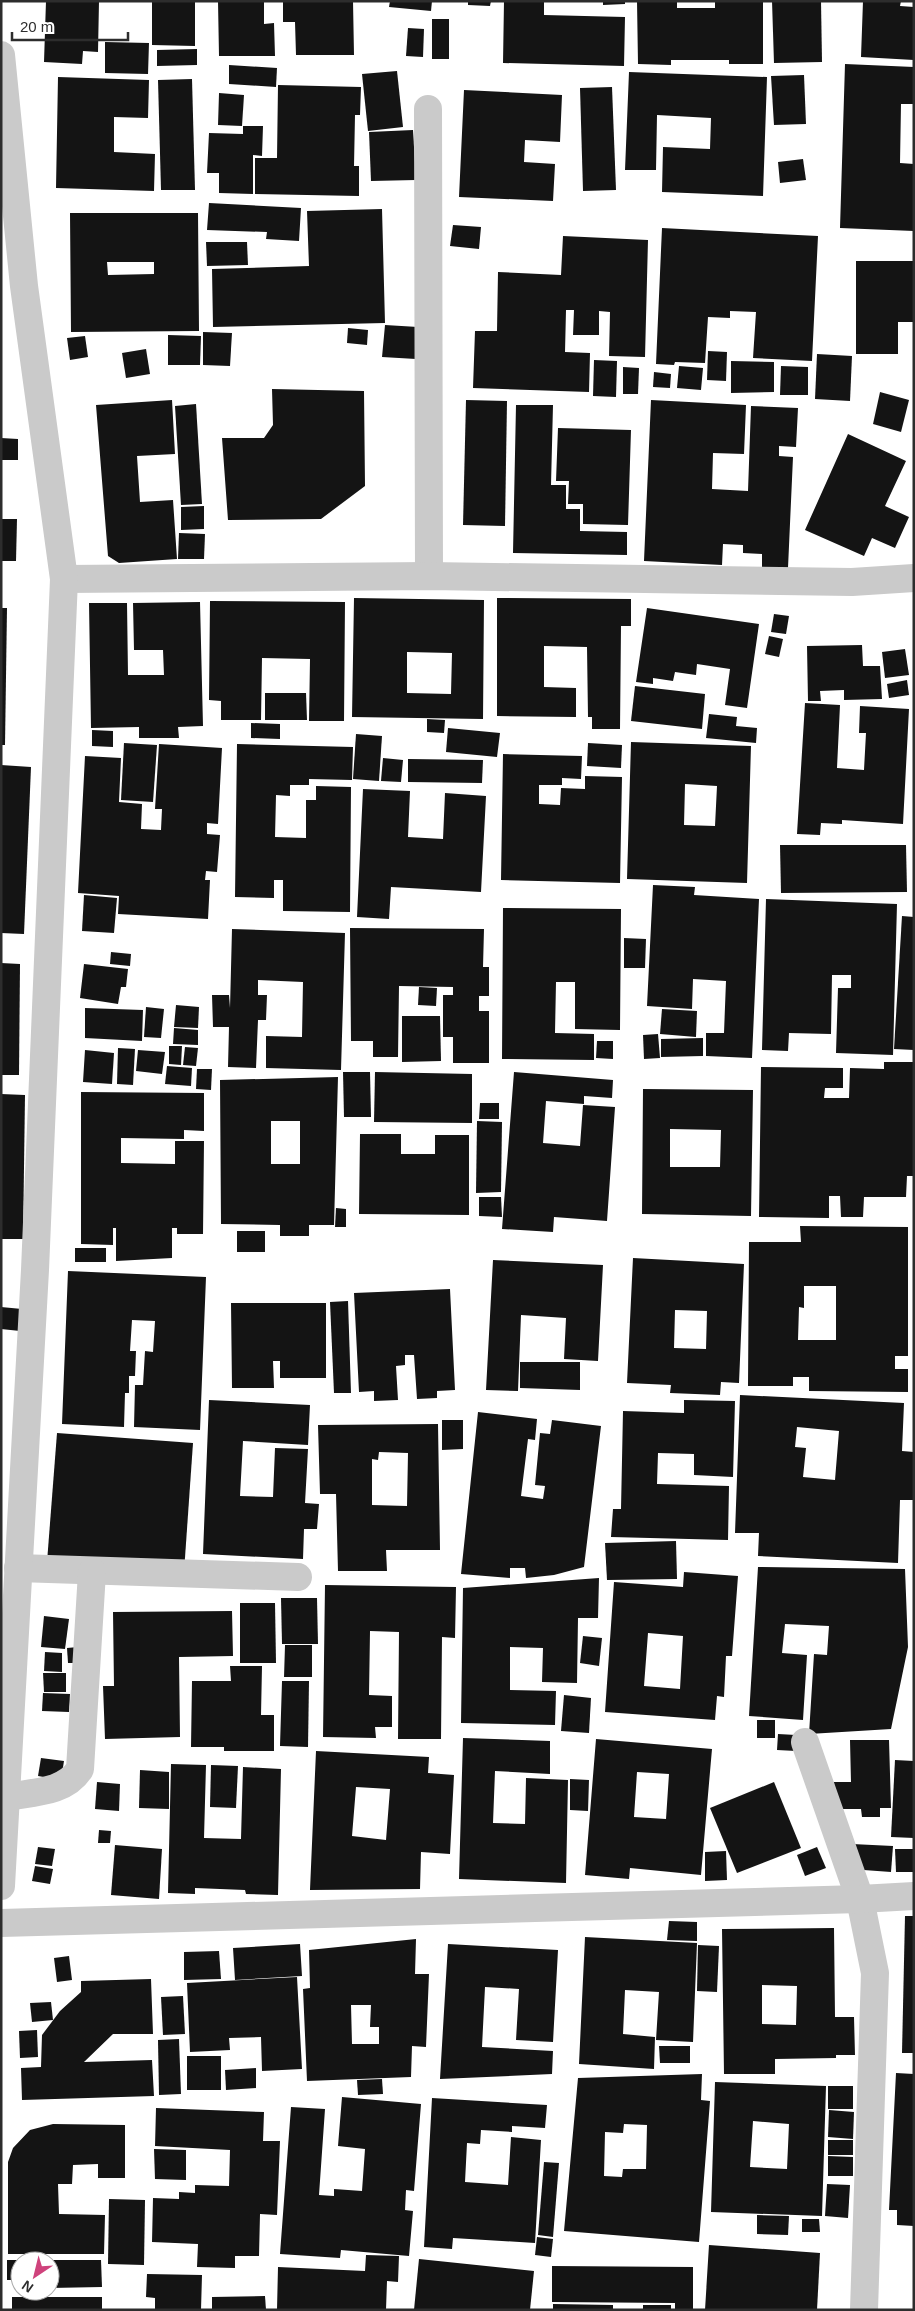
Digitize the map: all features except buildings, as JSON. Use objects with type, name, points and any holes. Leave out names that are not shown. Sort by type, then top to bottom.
[{"type":"street","points":[[1,55],[24,286],[64,579],[37,1221],[1,1886]]},
{"type":"street","points":[[428,109],[429,576]]},
{"type":"street","points":[[64,579],[429,576],[843,582],[914,578]]},
{"type":"street","points":[[18,1568],[92,1572],[298,1577]]},
{"type":"street","points":[[6,1797],[61,1787],[73,1780],[80,1769],[92,1572]]},
{"type":"street","points":[[805,1742],[860,1899],[875,1973],[864,2310]]},
{"type":"street","points":[[1,1923],[914,1896]]}]
